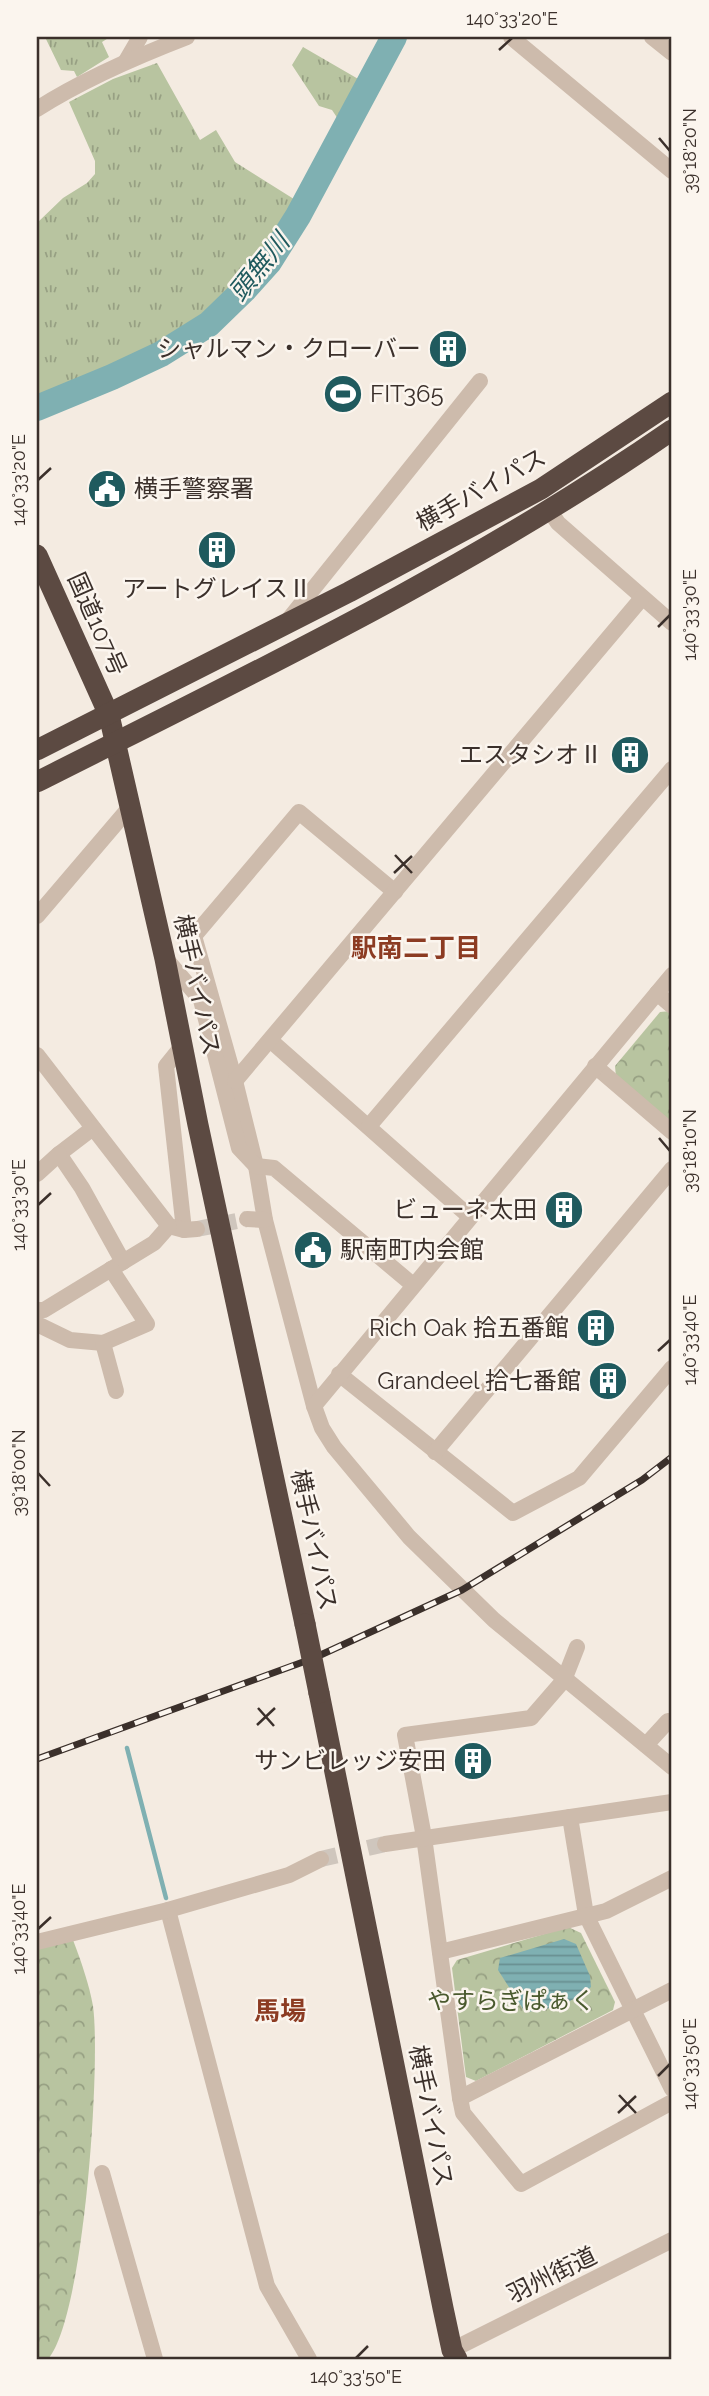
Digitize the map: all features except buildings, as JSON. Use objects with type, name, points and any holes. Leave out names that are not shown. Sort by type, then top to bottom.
[{"type":"highway","name":"横手バイパス","points":[[448,2356],[320,1693],[165,959],[109,715],[541,489],[672,402]]},
{"type":"highway","name":"横手バイパス","points":[[114,743],[367,614],[550,511],[672,430]]},
{"type":"highway","name":"国道107号","points":[[37,555],[109,715]]},
{"type":"highway","points":[[37,750],[109,715]]},
{"type":"highway","points":[[37,782],[114,743]]},
{"type":"street","points":[[126,61],[140,37]]},
{"type":"street","points":[[37,109],[126,61],[187,37]]},
{"type":"street","points":[[511,37],[669,160]]},
{"type":"street","points":[[652,37],[672,53]]},
{"type":"street","points":[[285,625],[480,381]]},
{"type":"street","points":[[550,511],[558,523],[672,623]]},
{"type":"street","points":[[235,1081],[642,598]]},
{"type":"street","points":[[369,1126],[672,769]]},
{"type":"street","points":[[37,916],[130,807]]},
{"type":"street","points":[[395,891],[299,812],[194,936],[235,1081],[256,1166],[265,1220],[314,1406],[322,1428],[334,1447],[409,1537],[479,1607],[672,1767]]},
{"type":"street","points":[[165,959],[201,1000],[239,1148],[256,1166],[274,1167],[413,1285]]},
{"type":"street","points":[[314,1406],[672,975]]},
{"type":"street","points":[[657,993],[672,1006]]},
{"type":"street","points":[[270,1040],[470,1217]]},
{"type":"street","points":[[183,1045],[166,1066],[183,1228]]},
{"type":"street","points":[[37,1055],[93,1128],[183,1228]]},
{"type":"street","points":[[595,1066],[672,1132]]},
{"type":"street","points":[[37,1174],[93,1128]]},
{"type":"street","points":[[37,1324],[69,1340],[103,1343],[147,1324],[82,1188],[59,1154]]},
{"type":"street","points":[[435,1452],[672,1169]]},
{"type":"street","points":[[247,1219],[265,1220]]},
{"type":"street","points":[[37,1310],[44,1310],[154,1242],[183,1228]]},
{"type":"street","points":[[103,1343],[116,1391]]},
{"type":"street","points":[[339,1374],[513,1513],[579,1478],[672,1368]]},
{"type":"street","points":[[577,1647],[564,1680],[530,1718],[405,1735],[424,1837],[463,2113],[521,2184],[672,2102]]},
{"type":"street","points":[[646,1745],[668,1721],[672,1722]]},
{"type":"street","points":[[385,1844],[672,1802]]},
{"type":"street","points":[[570,1817],[586,1915],[672,2089]]},
{"type":"street","points":[[37,1942],[169,1910],[289,1875],[321,1859]]},
{"type":"street","points":[[440,1952],[606,1911],[672,1878]]},
{"type":"street","points":[[169,1910],[267,2286],[309,2359]]},
{"type":"street","points":[[460,2098],[672,1990]]},
{"type":"street","points":[[102,2173],[155,2359]]},
{"type":"street","name":"羽州街道","points":[[448,2356],[672,2240]]},
{"type":"green space","points":[[45,37],[110,37],[102,42],[109,57],[77,77],[74,71],[61,70]]},
{"type":"green space","points":[[303,47],[360,80],[340,122],[332,110],[319,106],[292,65]]},
{"type":"green space","points":[[157,63],[200,140],[216,130],[235,162],[297,201],[270,249],[245,276],[181,334],[142,357],[47,399],[37,400],[37,223],[63,198],[87,183],[95,174],[95,161],[69,102],[113,79]]},
{"type":"green space","points":[[671,1011],[672,1124],[616,1077],[615,1066],[660,1012]]},
{"type":"green space","name":"やすらぎぱぁく","points":[[568,1927],[581,1933],[615,2002],[613,2010],[476,2081],[466,2077],[452,1968],[457,1960]]},
{"type":"green space","points":[[73,1940],[93,2006],[95,2036],[92,2133],[80,2245],[71,2295],[61,2334],[48,2359],[37,2359],[37,1946]]},
{"type":"water","points":[[564,1939],[576,1944],[590,1976],[591,1987],[560,2005],[525,2012],[498,1970],[500,1958]]},
{"type":"waterway","name":"頭無川","points":[[37,408],[161,354],[209,324],[244,290],[269,262],[298,216],[394,37]]},
{"type":"waterway","points":[[127,1748],[166,1898]]},
{"type":"tunnel","points":[[197,1229],[247,1219]]},
{"type":"tunnel","points":[[321,1859],[385,1844]]},
{"type":"railway","points":[[37,1759],[314,1658],[462,1590],[642,1480],[672,1457]]},
{"type":"place","name":"シャルマン・クローバー","points":[[448,349]]},
{"type":"place","name":"FIT365","points":[[343,394]]},
{"type":"place","name":"横手警察署","points":[[107,489]]},
{"type":"place","name":"アートグレイスⅡ","points":[[217,550]]},
{"type":"place","name":"エスタシオⅡ","points":[[630,755]]},
{"type":"place","name":"ビューネ太田","points":[[564,1210]]},
{"type":"place","name":"駅南町内会館","points":[[313,1250]]},
{"type":"place","name":"Rich Oak 拾五番館","points":[[596,1328]]},
{"type":"place","name":"Grandeel 拾七番館","points":[[608,1381]]},
{"type":"place","name":"サンビレッジ安田","points":[[473,1761]]},
{"type":"district","name":"駅南二丁目","points":[[416,948]]},
{"type":"district","name":"馬場","points":[[280,2011]]}]
